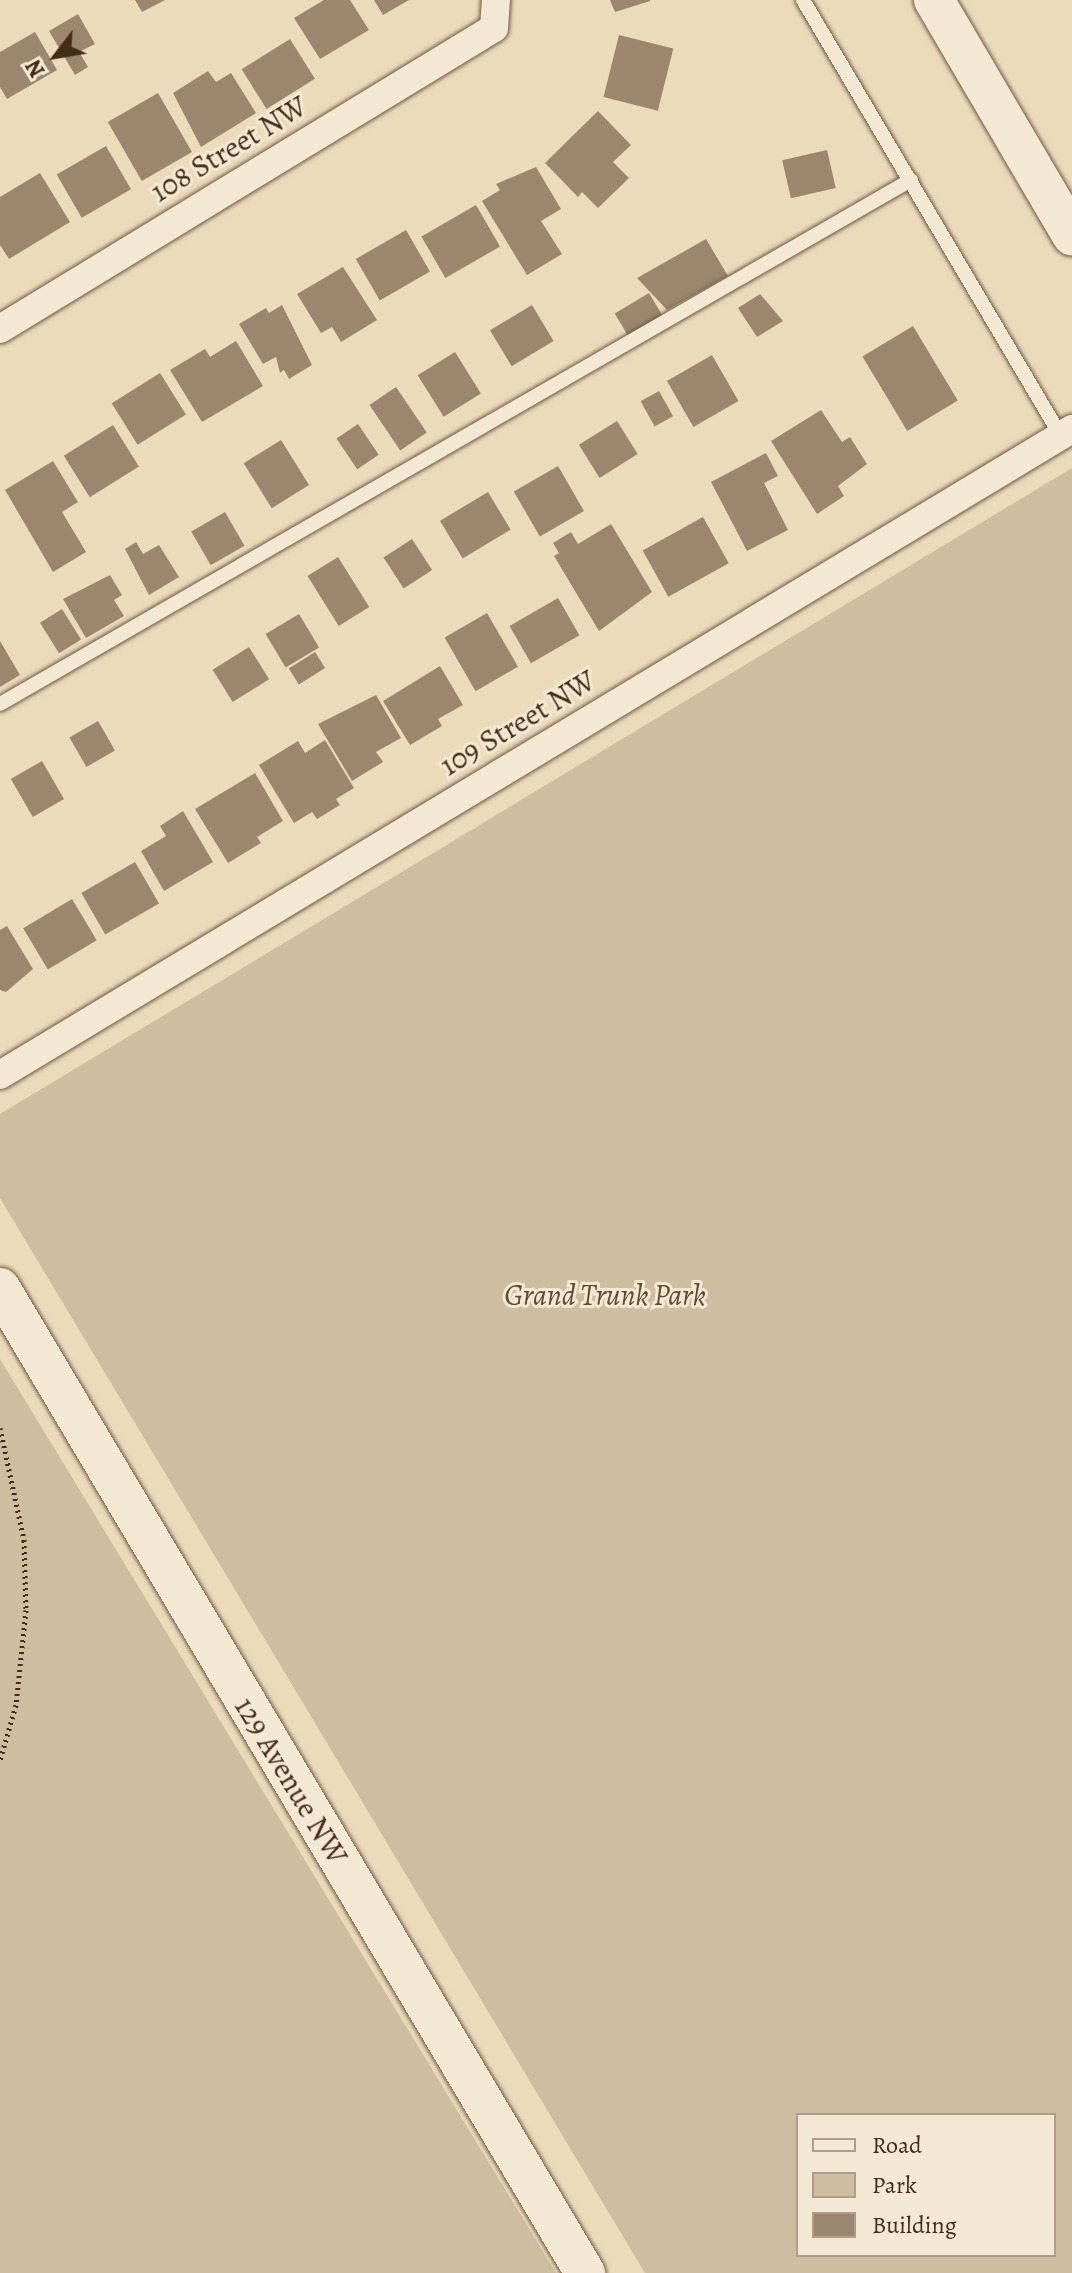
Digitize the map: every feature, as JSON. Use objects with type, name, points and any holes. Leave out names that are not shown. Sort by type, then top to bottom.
[{"type":"street","points":[[934,0],[1072,235]]},
{"type":"street","name":"108 Street NW","points":[[0,329],[495,14]]},
{"type":"street","name":"109 Street NW","points":[[0,1075],[1066,432]]},
{"type":"street","name":"129 Avenue NW","points":[[0,1288],[585,2273]]},
{"type":"lane","points":[[803,0],[1066,432]]},
{"type":"lane","points":[[0,704],[911,180]]},
{"type":"path","points":[[0,1428],[24,1540],[26,1610],[16,1705],[0,1760]]},
{"type":"green space","name":"Grand Trunk Park","points":[[1072,468],[1072,2273],[645,2273],[0,1198],[0,1114]]},
{"type":"green space","points":[[0,1359],[556,2273],[0,2273]]},
{"type":"building","points":[[135,0],[165,0],[142,12]]},
{"type":"building","points":[[324,0],[350,0],[369,30],[320,59],[294,18]]},
{"type":"building","points":[[374,0],[409,0],[383,15]]},
{"type":"building","points":[[610,0],[650,0],[650,1],[615,12]]},
{"type":"building","points":[[78,14],[95,44],[79,52],[88,67],[75,75],[49,31]]},
{"type":"building","points":[[35,32],[57,70],[7,99],[0,87],[0,52]]},
{"type":"building","points":[[619,35],[673,49],[658,111],[604,97]]},
{"type":"building","points":[[290,39],[315,79],[267,109],[242,69]]},
{"type":"building","points":[[208,71],[216,82],[231,73],[256,113],[201,147],[173,93]]},
{"type":"building","points":[[158,93],[192,152],[142,181],[108,122]]},
{"type":"building","points":[[598,111],[631,145],[613,162],[629,178],[598,208],[582,192],[578,197],[545,163]]},
{"type":"building","points":[[106,146],[131,189],[82,218],[57,175]]},
{"type":"building","points":[[827,150],[836,188],[791,198],[782,160]]},
{"type":"building","points":[[536,167],[561,209],[541,221],[562,254],[527,275],[482,201],[500,190],[496,184]]},
{"type":"building","points":[[40,173],[70,222],[9,259],[0,245],[0,197]]},
{"type":"building","points":[[476,205],[500,247],[445,278],[421,236]]},
{"type":"building","points":[[406,230],[430,272],[380,301],[356,259]]},
{"type":"building","points":[[706,239],[728,276],[667,310],[637,278]]},
{"type":"building","points":[[343,267],[377,320],[341,342],[332,327],[321,333],[297,294]]},
{"type":"building","points":[[649,293],[663,316],[629,337],[615,314]]},
{"type":"building","points":[[760,294],[783,321],[757,337],[738,308]]},
{"type":"building","points":[[282,305],[312,365],[289,379],[284,370],[280,373],[276,357],[263,364],[239,324],[266,308],[269,313]]},
{"type":"building","points":[[532,305],[554,341],[512,366],[490,330]]},
{"type":"building","points":[[913,326],[958,401],[907,431],[862,356]]},
{"type":"building","points":[[236,341],[263,386],[202,422],[170,370],[205,349],[210,357]]},
{"type":"building","points":[[455,352],[481,394],[444,417],[418,375]]},
{"type":"building","points":[[712,355],[738,401],[693,427],[667,381]]},
{"type":"building","points":[[160,373],[186,415],[138,445],[112,403]]},
{"type":"building","points":[[396,387],[427,433],[400,450],[369,405]]},
{"type":"building","points":[[659,391],[673,416],[655,427],[641,401]]},
{"type":"building","points":[[821,410],[842,442],[850,437],[867,464],[838,486],[844,496],[817,514],[771,441]]},
{"type":"building","points":[[617,421],[638,454],[600,478],[579,445]]},
{"type":"building","points":[[358,424],[379,455],[357,469],[336,439]]},
{"type":"building","points":[[113,425],[139,467],[90,497],[64,456]]},
{"type":"building","points":[[281,440],[309,485],[272,508],[244,463]]},
{"type":"building","points":[[766,453],[778,476],[764,483],[788,530],[747,551],[711,482]]},
{"type":"building","points":[[53,461],[78,502],[62,512],[86,552],[53,572],[5,490]]},
{"type":"building","points":[[558,466],[584,511],[540,537],[514,492]]},
{"type":"building","points":[[488,492],[511,530],[463,559],[440,521]]},
{"type":"building","points":[[225,512],[244,546],[211,565],[191,532]]},
{"type":"building","points":[[703,517],[729,563],[668,597],[643,550]]},
{"type":"building","points":[[611,524],[652,592],[599,631],[554,556],[559,553],[553,543],[571,532],[578,544]]},
{"type":"building","points":[[412,539],[432,570],[404,589],[383,558]]},
{"type":"building","points":[[136,542],[143,554],[159,545],[179,577],[149,595],[125,549]]},
{"type":"building","points":[[338,557],[369,607],[339,626],[307,576]]},
{"type":"building","points":[[110,575],[122,595],[114,600],[124,616],[86,638],[63,599]]},
{"type":"building","points":[[558,598],[580,635],[531,663],[510,626]]},
{"type":"building","points":[[62,609],[81,640],[59,653],[40,623]]},
{"type":"building","points":[[487,613],[518,667],[476,691],[445,638]]},
{"type":"building","points":[[299,614],[319,647],[286,668],[266,634]]},
{"type":"building","points":[[0,641],[20,675],[0,687]]},
{"type":"building","points":[[249,647],[269,679],[233,702],[213,670]]},
{"type":"building","points":[[315,652],[325,668],[299,685],[289,668]]},
{"type":"building","points":[[440,666],[463,705],[438,719],[442,726],[410,745],[383,701]]},
{"type":"building","points":[[376,695],[401,738],[376,752],[383,762],[352,781],[318,724]]},
{"type":"building","points":[[98,721],[115,750],[86,767],[69,738]]},
{"type":"building","points":[[325,740],[354,788],[336,799],[340,805],[317,819],[312,812],[294,823],[259,765],[298,741],[305,753]]},
{"type":"building","points":[[42,761],[64,799],[33,817],[11,779]]},
{"type":"building","points":[[255,773],[283,821],[257,837],[261,843],[228,863],[195,809]]},
{"type":"building","points":[[183,811],[213,862],[164,891],[141,851],[166,836],[160,826]]},
{"type":"building","points":[[135,862],[159,904],[105,935],[81,893]]},
{"type":"building","points":[[72,899],[97,940],[48,970],[23,928]]},
{"type":"building","points":[[7,926],[33,969],[6,992],[0,990],[0,930]]}]
